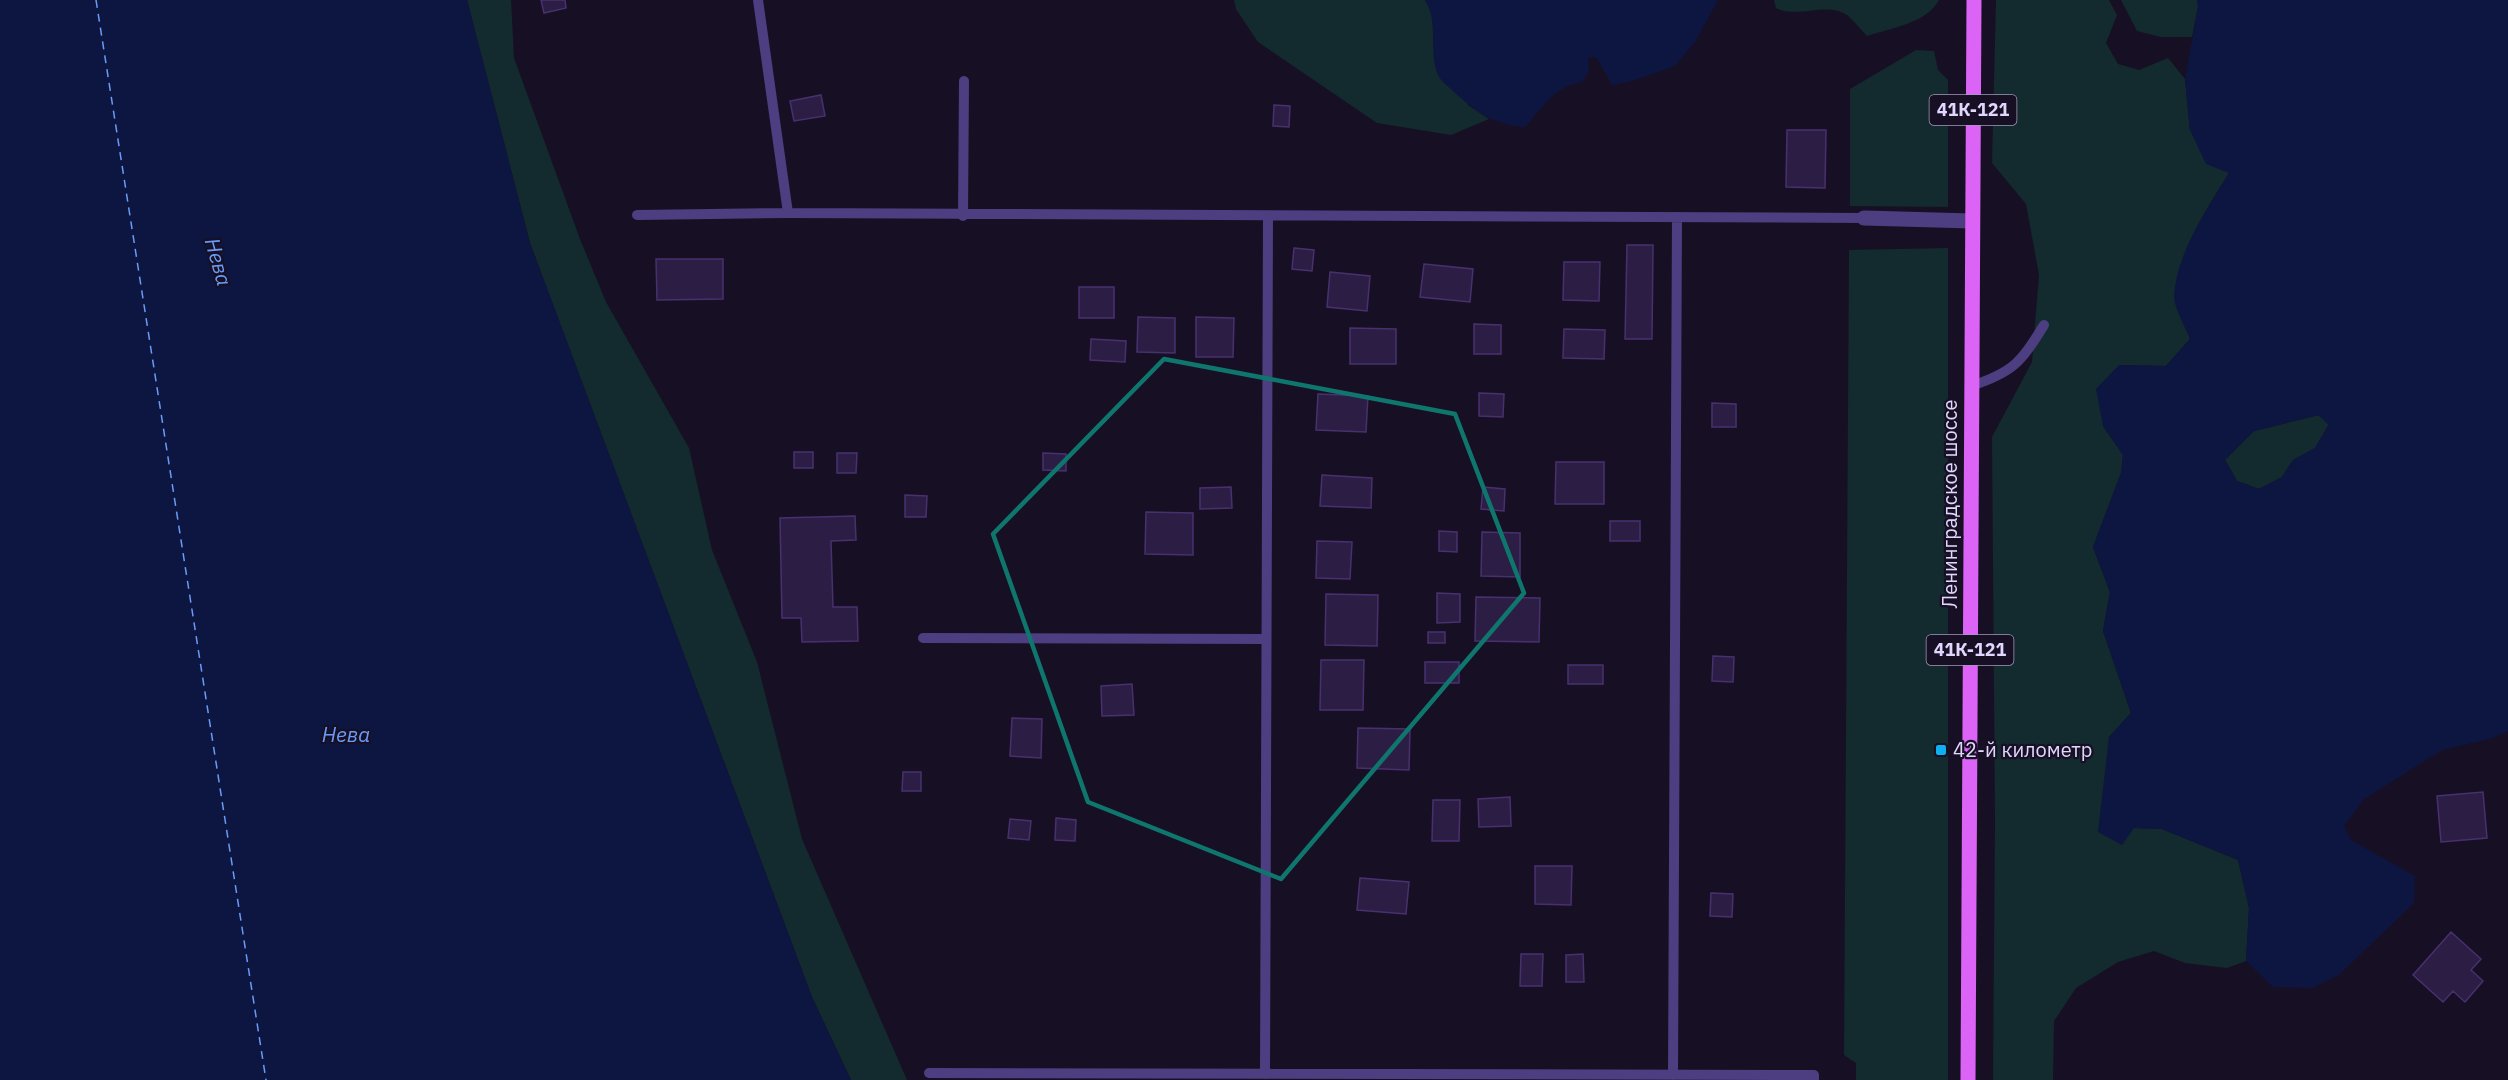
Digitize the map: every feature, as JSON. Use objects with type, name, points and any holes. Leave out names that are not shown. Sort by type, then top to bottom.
[{"type":"main road","name":"Ленинградское шоссе","points":[[1968,1080],[1974,0]]},
{"type":"street","points":[[1864,218],[1972,221]]},
{"type":"lane","points":[[758,0],[788,213]]},
{"type":"lane","points":[[963,216],[964,81]]},
{"type":"lane","points":[[637,215],[788,213],[963,216],[1864,218]]},
{"type":"lane","points":[[1265,1074],[1268,216]]},
{"type":"lane","points":[[1673,1075],[1677,217]]},
{"type":"lane","points":[[1971,386],[1998,378],[2022,360],[2044,325]]},
{"type":"lane","points":[[923,638],[1266,639]]},
{"type":"lane","points":[[929,1073],[1814,1075],[1814,1080]]},
{"type":"highlighted area","points":[[1164,359],[1455,414],[1524,593],[1281,879],[1088,802],[993,534]]},
{"type":"green space","points":[[467,0],[511,0],[514,58],[580,239],[606,302],[689,448],[712,550],[757,662],[802,839],[907,1080],[851,1080],[812,997],[530,243]]},
{"type":"green space","points":[[1234,0],[1425,0],[1432,11],[1434,27],[1468,105],[1489,119],[1451,135],[1377,123],[1258,42],[1236,9]]},
{"type":"green space","points":[[1774,0],[1939,0],[1933,8],[1917,19],[1867,36],[1847,15],[1839,11],[1784,11],[1776,8]]},
{"type":"green space","points":[[1996,0],[2109,0],[2117,15],[2106,43],[2118,64],[2139,70],[2168,58],[2185,79],[2190,130],[2229,173],[2194,232],[2181,263],[2177,280],[2175,301],[2190,339],[2166,366],[2119,365],[2103,426],[2123,455],[2121,473],[2093,547],[2110,592],[2103,631],[2131,713],[2109,737],[2107,772],[2134,828],[2162,829],[2238,860],[2249,908],[2246,961],[2227,968],[2185,963],[2154,951],[2118,962],[2076,988],[2054,1021],[2053,1080],[1993,1080],[1995,822],[1992,437],[2032,362],[2039,275],[2026,204],[1992,163]]},
{"type":"green space","points":[[2121,0],[2197,0],[2198,7],[2192,37],[2161,37],[2137,31]]},
{"type":"green space","points":[[1916,50],[1934,51],[1938,70],[1948,80],[1948,207],[1850,206],[1850,89]]},
{"type":"green space","points":[[1948,248],[1948,1080],[1856,1080],[1856,1063],[1844,1055],[1849,250]]},
{"type":"green space","points":[[2319,415],[2329,424],[2315,448],[2293,460],[2282,477],[2259,489],[2237,481],[2225,460],[2254,431]]},
{"type":"water","name":"Нева","points":[[0,0],[467,0],[530,243],[812,997],[851,1080],[0,1080]]},
{"type":"water","points":[[1425,0],[1718,0],[1695,42],[1675,66],[1632,81],[1612,85],[1596,57],[1588,57],[1589,71],[1582,82],[1555,94],[1525,127],[1514,126],[1486,116],[1468,104],[1440,79],[1434,58],[1432,19]]},
{"type":"water","points":[[2197,0],[2508,0],[2508,731],[2493,738],[2442,750],[2364,799],[2344,826],[2351,840],[2415,876],[2414,903],[2340,974],[2313,988],[2273,987],[2246,961],[2249,908],[2238,860],[2162,829],[2134,828],[2122,845],[2098,832],[2109,737],[2131,713],[2103,631],[2110,592],[2093,547],[2121,473],[2123,455],[2103,426],[2096,389],[2119,365],[2166,366],[2190,339],[2175,301],[2176,280],[2194,232],[2229,173],[2206,164],[2190,130],[2185,79],[2198,7]],"holes":[[[2318,415],[2329,425],[2315,448],[2293,460],[2282,477],[2259,489],[2237,481],[2225,460],[2254,431]]]},
{"type":"building","points":[[541,0],[565,0],[566,8],[544,13]]},
{"type":"building","points":[[821,95],[825,116],[794,121],[790,101]]},
{"type":"building","points":[[1274,105],[1290,106],[1289,127],[1273,126]]},
{"type":"building","points":[[1787,130],[1826,130],[1825,188],[1786,187]]},
{"type":"building","points":[[1627,245],[1653,245],[1652,339],[1625,339]]},
{"type":"building","points":[[1294,248],[1314,250],[1312,271],[1292,269]]},
{"type":"building","points":[[656,259],[723,259],[723,299],[657,300]]},
{"type":"building","points":[[1564,262],[1600,262],[1599,301],[1563,300]]},
{"type":"building","points":[[1424,264],[1473,269],[1470,302],[1420,297]]},
{"type":"building","points":[[1330,272],[1370,276],[1367,311],[1327,307]]},
{"type":"building","points":[[1079,287],[1114,287],[1114,318],[1079,318]]},
{"type":"building","points":[[1138,317],[1175,318],[1175,353],[1137,352]]},
{"type":"building","points":[[1196,317],[1234,318],[1233,357],[1196,357]]},
{"type":"building","points":[[1474,324],[1501,325],[1501,354],[1474,354]]},
{"type":"building","points":[[1350,328],[1396,329],[1396,364],[1350,364]]},
{"type":"building","points":[[1564,329],[1605,330],[1604,359],[1563,358]]},
{"type":"building","points":[[1091,339],[1126,341],[1125,362],[1090,360]]},
{"type":"building","points":[[1479,393],[1504,394],[1503,417],[1479,416]]},
{"type":"building","points":[[1318,394],[1368,396],[1366,432],[1316,430]]},
{"type":"building","points":[[1712,403],[1736,404],[1736,427],[1712,427]]},
{"type":"building","points":[[794,452],[813,452],[813,468],[794,468]]},
{"type":"building","points":[[837,453],[857,453],[856,473],[837,473]]},
{"type":"building","points":[[1043,453],[1066,454],[1066,471],[1043,470]]},
{"type":"building","points":[[1556,462],[1604,462],[1604,504],[1555,504]]},
{"type":"building","points":[[1322,475],[1372,478],[1371,508],[1320,506]]},
{"type":"building","points":[[1231,487],[1232,508],[1200,509],[1200,488]]},
{"type":"building","points":[[1483,487],[1505,489],[1504,511],[1481,509]]},
{"type":"building","points":[[905,495],[927,496],[926,517],[905,517]]},
{"type":"building","points":[[1146,512],[1193,513],[1193,555],[1145,554]]},
{"type":"building","points":[[855,516],[856,540],[831,541],[833,607],[857,607],[858,641],[802,642],[801,618],[782,618],[780,518]]},
{"type":"building","points":[[1610,521],[1640,521],[1640,541],[1610,541]]},
{"type":"building","points":[[1439,531],[1457,532],[1457,552],[1439,551]]},
{"type":"building","points":[[1482,532],[1520,533],[1520,577],[1481,576]]},
{"type":"building","points":[[1317,541],[1352,542],[1350,579],[1316,578]]},
{"type":"building","points":[[1437,593],[1460,594],[1460,622],[1437,623]]},
{"type":"building","points":[[1326,594],[1378,595],[1377,646],[1325,645]]},
{"type":"building","points":[[1476,597],[1540,598],[1539,642],[1475,641]]},
{"type":"building","points":[[1428,632],[1445,632],[1445,643],[1428,643]]},
{"type":"building","points":[[1713,656],[1734,657],[1733,682],[1712,681]]},
{"type":"building","points":[[1321,660],[1364,660],[1363,710],[1320,710]]},
{"type":"building","points":[[1425,662],[1459,662],[1459,683],[1425,683]]},
{"type":"building","points":[[1568,665],[1603,665],[1603,684],[1568,684]]},
{"type":"building","points":[[1132,684],[1134,715],[1102,716],[1101,686]]},
{"type":"building","points":[[1012,718],[1042,719],[1041,758],[1010,756]]},
{"type":"building","points":[[1358,728],[1410,729],[1409,770],[1357,768]]},
{"type":"building","points":[[903,772],[921,772],[921,791],[902,791]]},
{"type":"building","points":[[2483,792],[2487,838],[2441,842],[2437,796]]},
{"type":"building","points":[[1510,797],[1511,826],[1479,827],[1478,799]]},
{"type":"building","points":[[1433,800],[1460,800],[1459,841],[1432,841]]},
{"type":"building","points":[[1056,818],[1076,820],[1075,841],[1055,840]]},
{"type":"building","points":[[1010,819],[1031,821],[1029,840],[1008,838]]},
{"type":"building","points":[[1535,866],[1572,866],[1571,905],[1535,904]]},
{"type":"building","points":[[1360,878],[1409,882],[1406,914],[1357,910]]},
{"type":"building","points":[[1711,893],[1733,894],[1732,917],[1710,916]]},
{"type":"building","points":[[2451,932],[2481,959],[2471,970],[2483,981],[2465,1002],[2453,991],[2443,1002],[2413,975]]},
{"type":"building","points":[[1521,954],[1543,954],[1542,986],[1520,986]]},
{"type":"building","points":[[1583,954],[1584,982],[1566,982],[1566,955]]},
{"type":"ferry route","points":[[96,0],[266,1080]]},
{"type":"place","name":"42-й километр","points":[[1941,750]]}]
